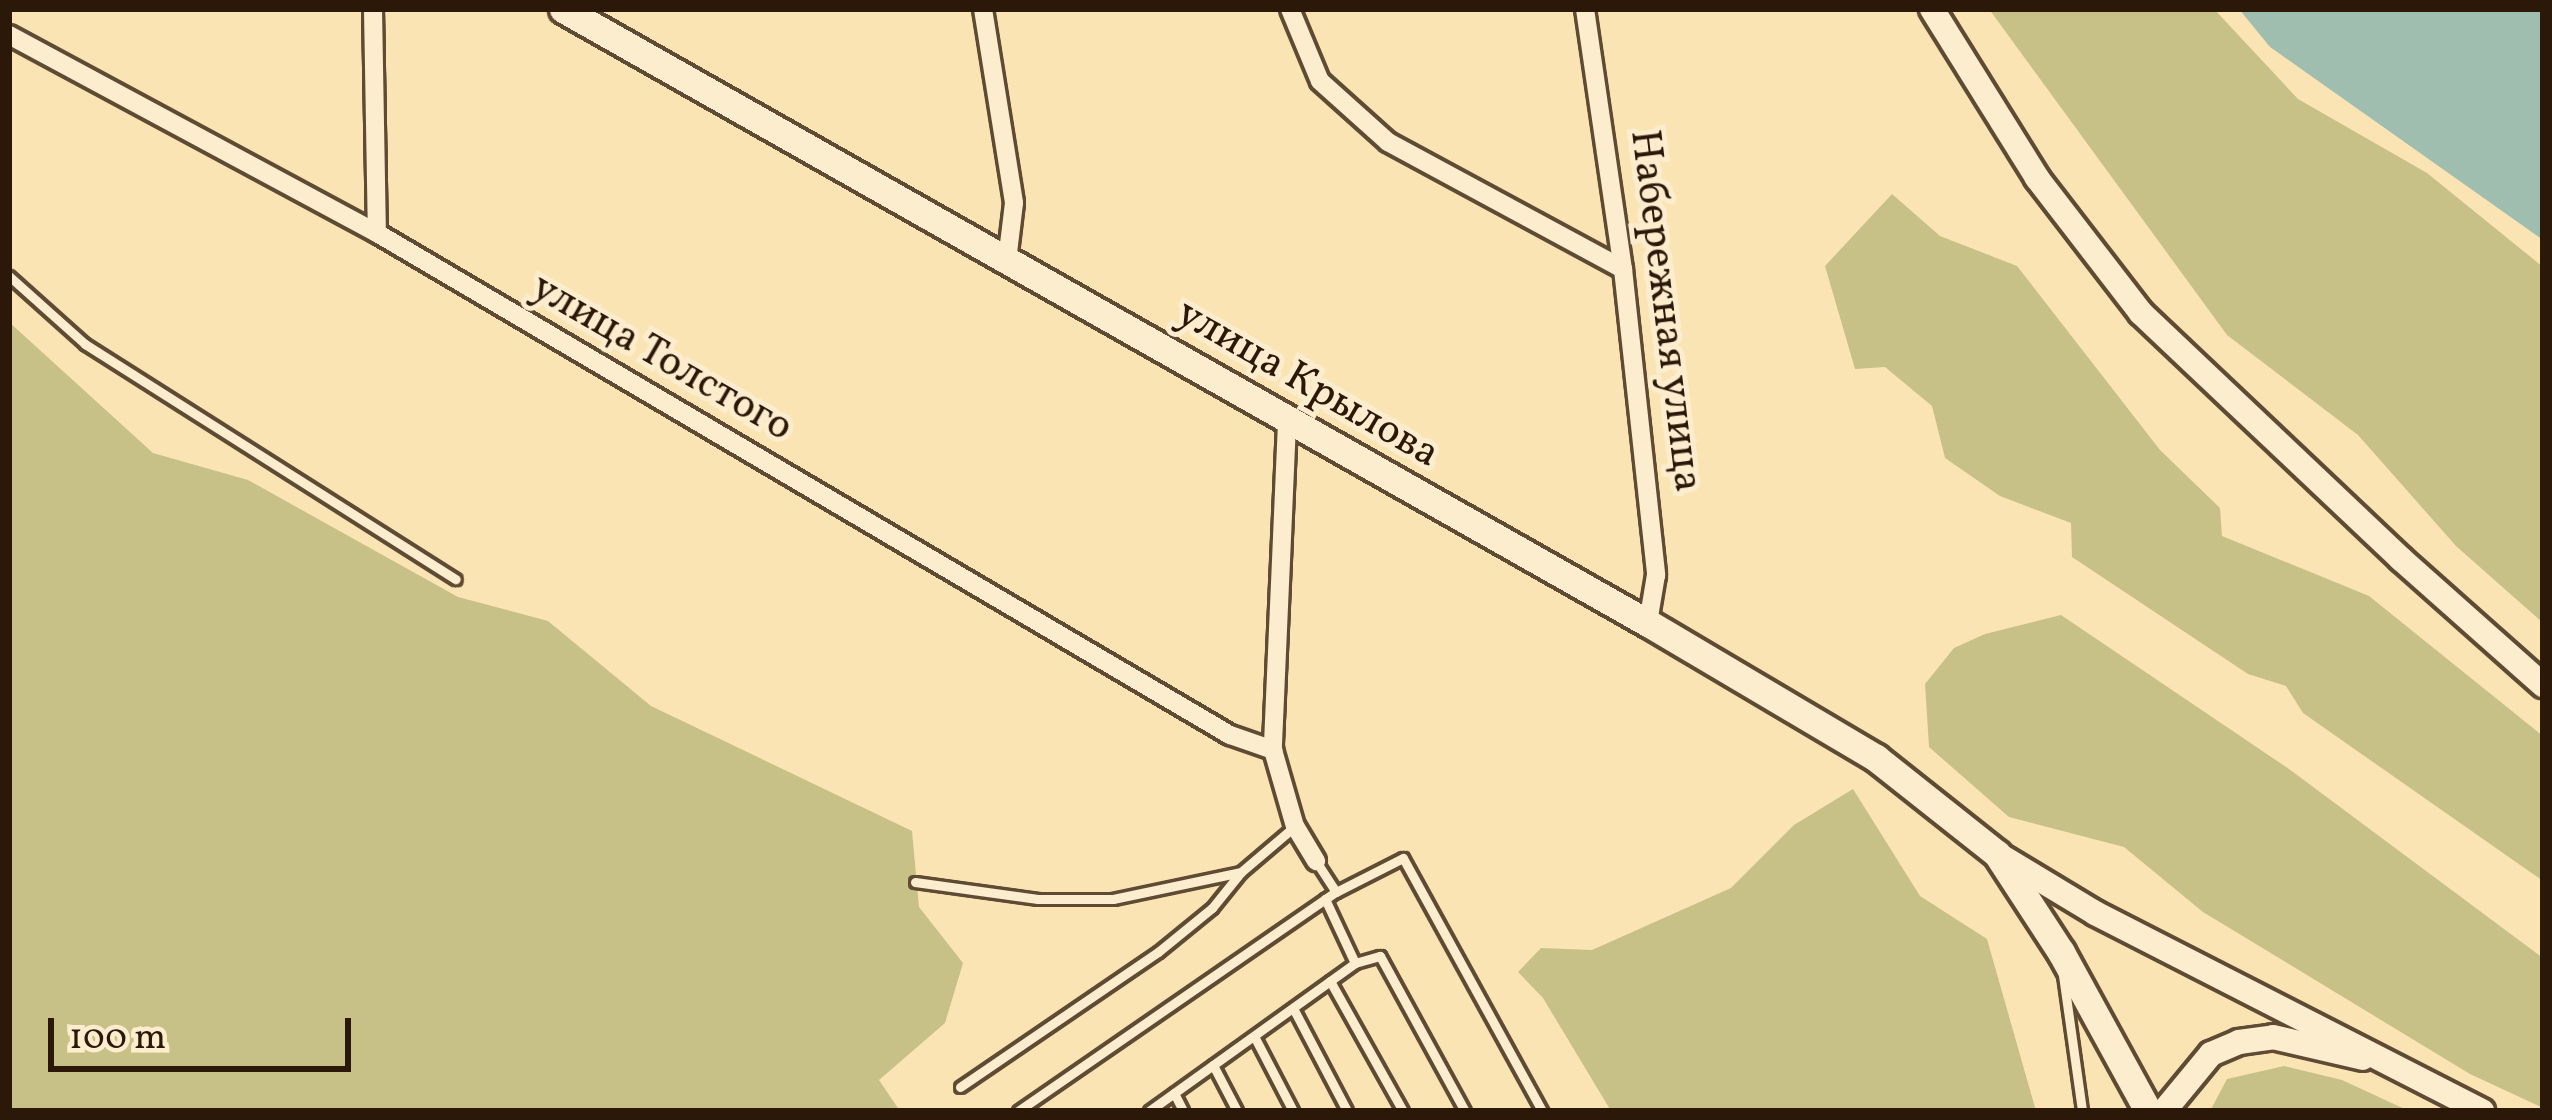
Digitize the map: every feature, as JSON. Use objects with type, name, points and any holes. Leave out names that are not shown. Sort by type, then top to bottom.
[{"type":"main road","name":"улица Крылова","points":[[562,9],[1287,424],[1648,623],[1876,758],[1997,854],[2061,952],[2148,1111]]},
{"type":"street","points":[[373,9],[376,233]]},
{"type":"street","points":[[983,9],[1014,203],[1007,260]]},
{"type":"street","points":[[1290,9],[1320,81],[1388,142],[1623,269]]},
{"type":"street","name":"Набережная улица","points":[[1585,9],[1623,269],[1656,575],[1648,623]]},
{"type":"street","points":[[1932,9],[2038,178],[2141,313],[2543,685]]},
{"type":"street","name":"улица Толстого","points":[[9,35],[376,233],[1230,735],[1273,750]]},
{"type":"street","points":[[1287,424],[1273,750],[1295,826],[1316,861]]},
{"type":"street","points":[[1997,854],[2095,913],[2482,1111]]},
{"type":"street","points":[[2164,1111],[2211,1054],[2240,1042],[2273,1037],[2400,1066]]},
{"type":"lane","points":[[9,275],[85,344],[456,579]]},
{"type":"lane","points":[[960,1087],[1158,952],[1212,908],[1241,872],[1295,826]]},
{"type":"lane","points":[[1018,1111],[1325,899],[1403,858],[1542,1111]]},
{"type":"lane","points":[[1316,861],[1336,892]]},
{"type":"lane","points":[[915,882],[1038,898],[1113,899],[1241,872]]},
{"type":"lane","points":[[1325,899],[1355,963]]},
{"type":"lane","points":[[2061,952],[2082,1111]]},
{"type":"lane","points":[[1149,1111],[1355,963],[1381,956],[1465,1111]]},
{"type":"lane","points":[[1330,980],[1402,1111]]},
{"type":"lane","points":[[1293,1008],[1347,1111]]},
{"type":"lane","points":[[1254,1036],[1293,1111]]},
{"type":"lane","points":[[1213,1065],[1237,1111]]},
{"type":"lane","points":[[1174,1093],[1184,1111]]},
{"type":"shaded area","points":[[1989,9],[2214,9],[2298,99],[2427,173],[2543,267],[2543,623],[2456,546],[2358,435],[2227,335]]},
{"type":"shaded area","points":[[2239,9],[2543,9],[2543,240],[2270,47]]},
{"type":"shaded area","points":[[1892,194],[1940,236],[2017,266],[2160,450],[2220,508],[2222,536],[2369,596],[2543,736],[2543,881],[2303,713],[2286,686],[2248,674],[2072,557],[2071,523],[2000,496],[1945,458],[1932,406],[1885,367],[1855,369],[1825,266]]},
{"type":"shaded area","points":[[9,322],[153,453],[248,480],[458,597],[548,621],[651,706],[912,831],[919,907],[963,963],[945,1023],[879,1080],[900,1111],[9,1111]]},
{"type":"shaded area","points":[[2061,615],[2289,769],[2543,958],[2543,1108],[2470,1074],[2203,912],[2124,847],[2009,817],[1929,747],[1925,684],[1954,648],[1985,634]]},
{"type":"shaded area","points":[[1853,789],[1920,896],[1987,939],[2036,1111],[1611,1111],[1543,998],[1518,972],[1541,948],[1592,950],[1731,888],[1794,825]]},
{"type":"shaded area","points":[[2284,1066],[2342,1080],[2409,1111],[2210,1111],[2227,1079]]}]
